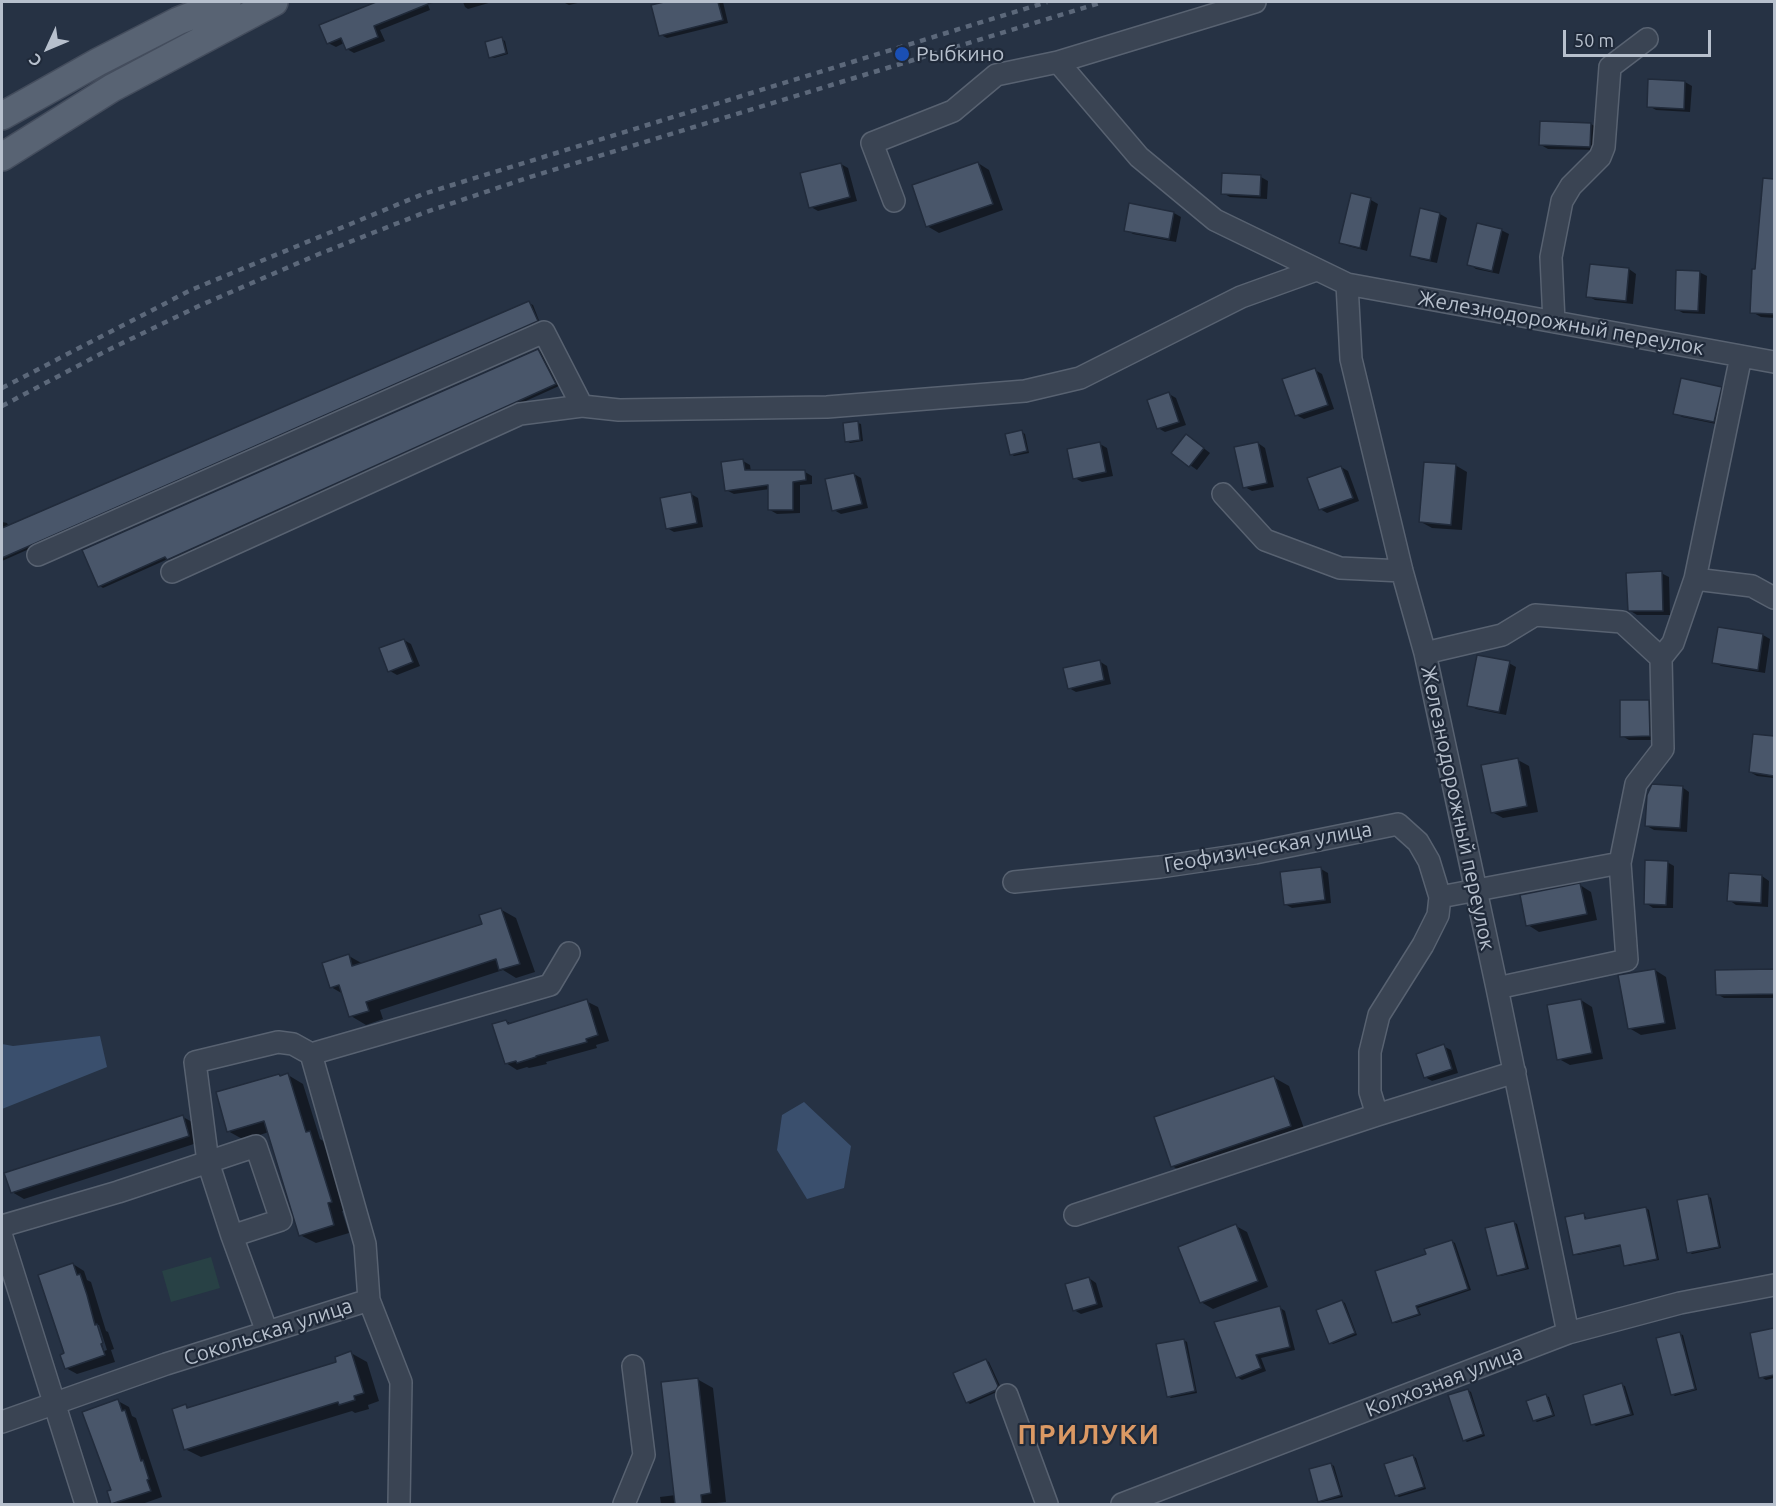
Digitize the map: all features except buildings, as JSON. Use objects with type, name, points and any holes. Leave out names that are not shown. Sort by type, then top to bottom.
[{"type":"main road","points":[[2,116],[98,62],[178,21],[227,2]]},
{"type":"main road","points":[[2,157],[112,88],[274,2]]},
{"type":"street","points":[[894,201],[872,143],[953,111],[996,75],[1058,62],[1255,2]]},
{"type":"street","points":[[1554,322],[1551,257],[1562,201],[1571,186],[1600,157],[1604,147],[1610,67],[1647,39]]},
{"type":"street","name":"Железнодорожный переулок","points":[[1058,62],[1139,157],[1215,220],[1347,284],[1774,362]]},
{"type":"street","points":[[172,572],[520,414],[582,406],[619,410],[827,407],[1025,391],[1080,378],[1241,297],[1316,270]]},
{"type":"street","name":"Железнодорожный переулок","points":[[1347,284],[1351,359],[1402,571],[1425,652],[1515,1072],[1568,1334]]},
{"type":"street","points":[[38,555],[544,332],[582,406]]},
{"type":"street","points":[[1497,988],[1627,960],[1620,863],[1636,784],[1663,749],[1661,658],[1673,643],[1695,579],[1741,356]]},
{"type":"street","points":[[1223,494],[1265,540],[1340,568],[1402,571]]},
{"type":"street","points":[[1695,579],[1752,586],[1774,598]]},
{"type":"street","points":[[1425,652],[1502,635],[1535,615],[1622,622],[1661,658]]},
{"type":"street","name":"Геофизическая улица","points":[[1014,882],[1160,867],[1243,855],[1398,824],[1418,842],[1429,861],[1440,897]]},
{"type":"street","points":[[1377,1115],[1370,1092],[1370,1052],[1379,1015],[1423,945],[1438,915],[1440,897],[1620,863]]},
{"type":"street","points":[[311,1054],[550,985],[569,953]]},
{"type":"street","points":[[267,1332],[208,1162],[195,1062],[278,1042],[293,1044],[311,1054],[365,1244],[369,1299]]},
{"type":"street","points":[[1075,1215],[1515,1072]]},
{"type":"street","points":[[2,1226],[118,1192],[256,1146],[280,1220],[232,1236]]},
{"type":"street","points":[[2,1237],[86,1504]]},
{"type":"street","name":"Колхозная улица","points":[[1122,1504],[1568,1334],[1680,1303],[1774,1285]]},
{"type":"street","name":"Сокольская улица","points":[[2,1422],[369,1299],[401,1382],[399,1504]]},
{"type":"street","points":[[624,1504],[644,1455],[633,1366]]},
{"type":"street","points":[[1006,1395],[1047,1504]]},
{"type":"green space","points":[[211,1257],[220,1288],[171,1302],[162,1271]]},
{"type":"water","points":[[100,1036],[107,1067],[2,1109],[2,1044],[13,1046]]},
{"type":"water","points":[[804,1102],[851,1146],[844,1188],[807,1199],[777,1150],[782,1115]]},
{"type":"railway","points":[[2,388],[191,290],[423,194],[1047,2]]},
{"type":"railway","points":[[2,406],[106,351],[201,305],[319,254],[426,212],[527,178],[1103,2]]},
{"type":"place","name":"Рыбкино","points":[[902,54]]},
{"type":"district","name":"ПРИЛУКИ","points":[[1089,1435]]}]
